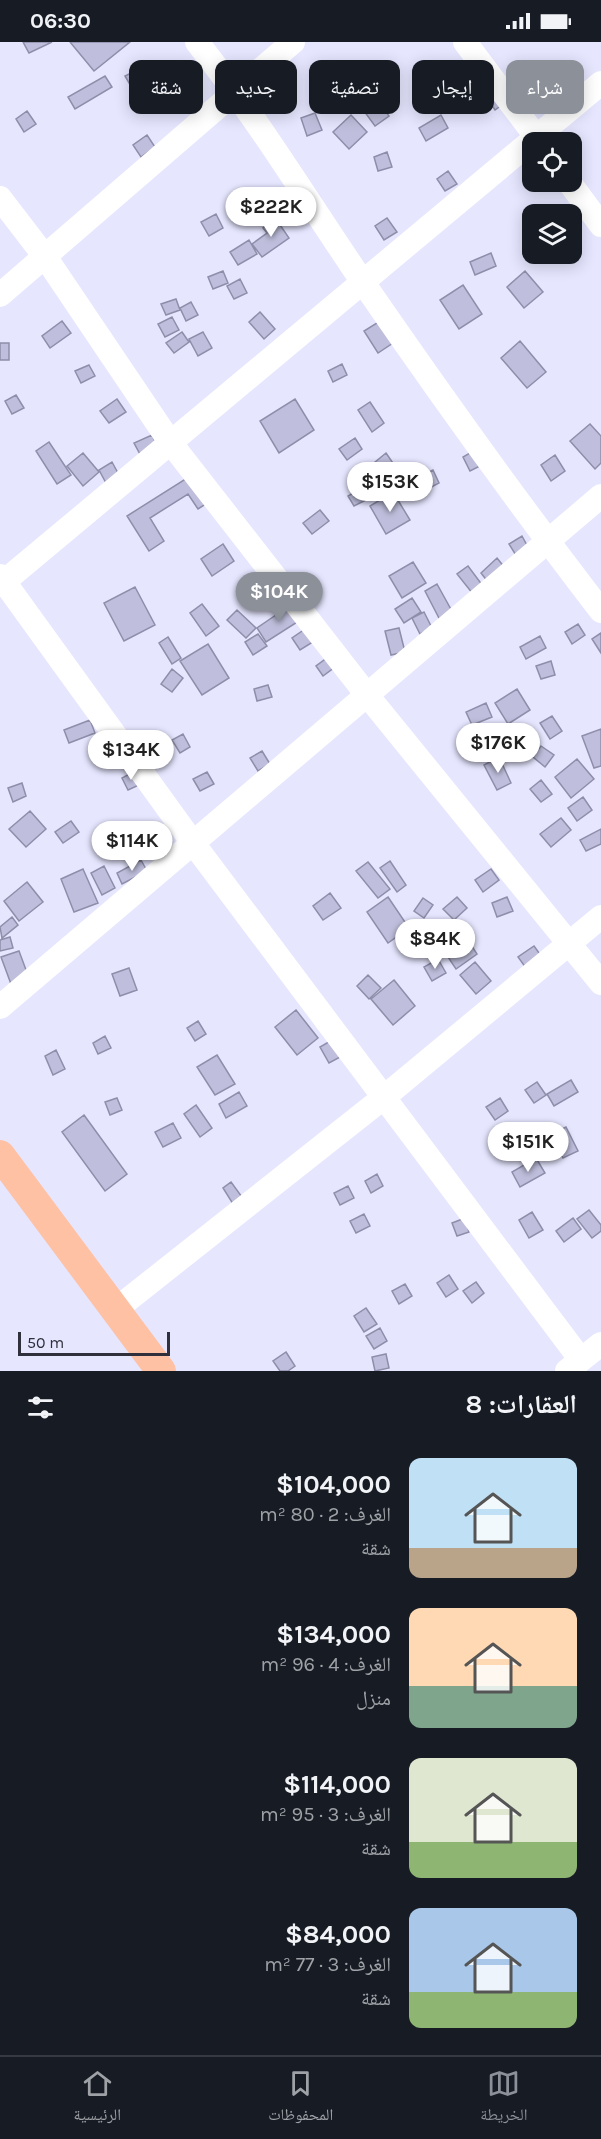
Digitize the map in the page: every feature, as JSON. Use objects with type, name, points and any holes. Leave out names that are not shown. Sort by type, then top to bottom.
[{"type":"main road","points":[[0,1155],[161,1371]]},
{"type":"street","points":[[197,42],[215,65]]},
{"type":"street","points":[[272,60],[293,42]]},
{"type":"street","points":[[465,42],[532,132]]},
{"type":"street","points":[[547,132],[601,83]]},
{"type":"street","points":[[0,295],[215,110]]},
{"type":"street","points":[[251,114],[363,281],[548,541],[601,611]]},
{"type":"street","points":[[522,153],[363,281],[1,581],[383,1098],[574,1367],[601,1344]]},
{"type":"street","points":[[576,192],[601,225]]},
{"type":"street","points":[[0,198],[45,258],[170,442],[367,695],[601,983]]},
{"type":"street","points":[[0,1007],[601,496]]},
{"type":"street","points":[[116,1310],[383,1098],[601,917]]},
{"type":"building","points":[[23,42],[52,42],[29,53]]},
{"type":"building","points":[[70,42],[130,42],[94,71]]},
{"type":"building","points":[[105,76],[112,87],[75,109],[68,97]]},
{"type":"building","points":[[494,83],[506,102],[494,109]]},
{"type":"building","points":[[27,111],[36,124],[24,132],[16,119]]},
{"type":"building","points":[[315,114],[322,130],[307,136],[301,118]]},
{"type":"building","points":[[366,114],[388,114],[389,116],[375,126]]},
{"type":"building","points":[[351,115],[367,132],[349,149],[333,132]]},
{"type":"building","points":[[441,115],[448,128],[426,141],[419,128]]},
{"type":"building","points":[[147,135],[155,147],[141,157],[133,145]]},
{"type":"building","points":[[387,152],[392,167],[378,171],[374,157]]},
{"type":"building","points":[[448,171],[457,184],[445,191],[437,179]]},
{"type":"building","points":[[216,214],[223,228],[209,236],[201,222]]},
{"type":"building","points":[[387,218],[397,232],[384,240],[375,226]]},
{"type":"building","points":[[276,219],[289,238],[262,257],[252,244],[267,233],[263,228]]},
{"type":"building","points":[[249,240],[257,254],[238,265],[230,252]]},
{"type":"building","points":[[491,253],[496,266],[475,275],[470,262]]},
{"type":"building","points":[[223,271],[228,283],[213,289],[208,277]]},
{"type":"building","points":[[525,271],[543,292],[524,308],[507,287]]},
{"type":"building","points":[[240,279],[247,293],[234,299],[227,286]]},
{"type":"building","points":[[463,285],[482,314],[459,329],[440,300]]},
{"type":"building","points":[[176,299],[180,310],[166,315],[161,304]]},
{"type":"building","points":[[191,302],[198,315],[186,321],[180,308]]},
{"type":"building","points":[[260,312],[275,329],[264,339],[249,322]]},
{"type":"building","points":[[172,317],[179,330],[165,337],[158,324]]},
{"type":"building","points":[[385,318],[399,339],[378,353],[364,331]]},
{"type":"building","points":[[62,321],[71,333],[50,348],[42,336]]},
{"type":"building","points":[[182,332],[189,342],[174,353],[166,343]]},
{"type":"building","points":[[203,332],[212,348],[198,356],[189,339]]},
{"type":"building","points":[[520,341],[546,372],[527,388],[501,358]]},
{"type":"building","points":[[0,343],[9,343],[9,360],[0,360]]},
{"type":"building","points":[[342,364],[347,375],[333,382],[328,371]]},
{"type":"building","points":[[89,365],[95,376],[81,383],[75,371]]},
{"type":"building","points":[[16,395],[24,408],[12,414],[5,401]]},
{"type":"building","points":[[117,399],[126,412],[109,423],[100,411]]},
{"type":"building","points":[[295,399],[314,430],[279,453],[260,421]]},
{"type":"building","points":[[370,402],[384,423],[372,432],[358,410]]},
{"type":"building","points":[[590,424],[601,436],[601,463],[595,469],[570,441]]},
{"type":"building","points":[[152,435],[158,448],[141,456],[134,443]]},
{"type":"building","points":[[355,438],[362,449],[347,460],[339,449]]},
{"type":"building","points":[[49,442],[71,475],[57,484],[36,451]]},
{"type":"building","points":[[475,450],[482,465],[470,471],[463,457]]},
{"type":"building","points":[[83,453],[99,472],[83,486],[67,466]]},
{"type":"building","points":[[386,453],[395,466],[382,475],[374,463]]},
{"type":"building","points":[[555,455],[565,471],[551,481],[541,465]]},
{"type":"building","points":[[112,462],[119,475],[106,483],[99,470]]},
{"type":"building","points":[[433,470],[439,483],[426,490],[420,476]]},
{"type":"building","points":[[195,473],[212,500],[198,509],[188,494],[150,518],[164,541],[149,551],[127,516]]},
{"type":"building","points":[[362,488],[368,499],[354,506],[348,496]]},
{"type":"building","points":[[393,492],[410,520],[386,534],[370,506]]},
{"type":"building","points":[[320,510],[329,521],[312,534],[303,523]]},
{"type":"building","points":[[522,536],[529,549],[517,557],[509,544]]},
{"type":"building","points":[[223,544],[234,561],[212,576],[201,559]]},
{"type":"building","points":[[497,558],[505,568],[488,582],[481,573]]},
{"type":"building","points":[[413,562],[426,583],[402,598],[389,576]]},
{"type":"building","points":[[468,566],[483,586],[473,594],[457,574]]},
{"type":"building","points":[[437,584],[453,613],[440,620],[425,591]]},
{"type":"building","points":[[135,587],[155,625],[124,641],[104,603]]},
{"type":"building","points":[[412,598],[421,612],[404,623],[395,609]]},
{"type":"building","points":[[202,604],[219,626],[206,636],[190,613]]},
{"type":"building","points":[[292,604],[302,619],[266,642],[257,628]]},
{"type":"building","points":[[237,610],[256,628],[246,638],[227,620]]},
{"type":"building","points":[[424,612],[432,628],[420,634],[412,618]]},
{"type":"building","points":[[578,624],[585,635],[572,644],[565,632]]},
{"type":"building","points":[[308,627],[316,640],[300,650],[292,638]]},
{"type":"building","points":[[399,628],[405,652],[391,655],[385,631]]},
{"type":"building","points":[[601,633],[601,653],[592,639]]},
{"type":"building","points":[[258,634],[267,646],[253,655],[245,642]]},
{"type":"building","points":[[540,636],[546,648],[526,659],[520,647]]},
{"type":"building","points":[[168,637],[181,658],[172,664],[159,643]]},
{"type":"building","points":[[208,644],[229,678],[202,695],[180,661]]},
{"type":"building","points":[[328,657],[335,667],[323,676],[316,666]]},
{"type":"building","points":[[551,661],[555,675],[541,679],[536,666]]},
{"type":"building","points":[[172,669],[183,678],[172,692],[161,684]]},
{"type":"building","points":[[268,685],[272,697],[257,701],[254,689]]},
{"type":"building","points":[[517,689],[530,710],[508,724],[495,703]]},
{"type":"building","points":[[486,703],[492,717],[472,725],[466,712]]},
{"type":"building","points":[[552,716],[562,731],[550,739],[540,723]]},
{"type":"building","points":[[90,720],[95,733],[69,743],[64,730]]},
{"type":"building","points":[[601,729],[601,766],[594,768],[582,736]]},
{"type":"building","points":[[183,734],[190,747],[180,753],[172,740]]},
{"type":"building","points":[[541,746],[554,755],[545,767],[533,757]]},
{"type":"building","points":[[262,751],[270,764],[258,771],[250,758]]},
{"type":"building","points":[[499,757],[511,783],[497,790],[484,765]]},
{"type":"building","points":[[577,759],[594,779],[571,798],[555,777]]},
{"type":"building","points":[[133,772],[139,785],[128,790],[122,778]]},
{"type":"building","points":[[207,772],[214,784],[200,791],[193,779]]},
{"type":"building","points":[[541,780],[552,794],[541,802],[530,789]]},
{"type":"building","points":[[22,783],[26,796],[13,802],[8,788]]},
{"type":"building","points":[[583,797],[592,810],[577,821],[568,808]]},
{"type":"building","points":[[30,811],[46,829],[26,847],[9,829]]},
{"type":"building","points":[[561,818],[571,830],[551,847],[540,834]]},
{"type":"building","points":[[71,821],[79,832],[63,843],[55,832]]},
{"type":"building","points":[[601,829],[601,844],[586,851],[580,840]]},
{"type":"building","points":[[141,860],[147,871],[122,884],[117,873]]},
{"type":"building","points":[[390,861],[406,885],[397,892],[380,868]]},
{"type":"building","points":[[368,862],[390,889],[378,898],[356,871]]},
{"type":"building","points":[[104,866],[115,888],[102,895],[91,873]]},
{"type":"building","points":[[83,869],[98,903],[74,912],[61,879]]},
{"type":"building","points":[[491,869],[499,880],[483,892],[475,880]]},
{"type":"building","points":[[27,882],[43,902],[19,921],[4,901]]},
{"type":"building","points":[[330,893],[341,908],[323,920],[313,906]]},
{"type":"building","points":[[388,897],[409,928],[388,943],[367,912]]},
{"type":"building","points":[[457,897],[467,908],[454,920],[443,909]]},
{"type":"building","points":[[507,897],[513,911],[497,917],[492,903]]},
{"type":"building","points":[[423,898],[433,905],[424,918],[414,911]]},
{"type":"building","points":[[12,917],[18,925],[2,938],[0,927]]},
{"type":"building","points":[[464,934],[477,954],[456,969],[442,948]]},
{"type":"building","points":[[10,937],[13,948],[0,951],[0,940]]},
{"type":"building","points":[[534,946],[542,957],[526,968],[518,957]]},
{"type":"building","points":[[19,951],[29,978],[11,984],[1,957]]},
{"type":"building","points":[[438,959],[446,973],[432,981],[424,967]]},
{"type":"building","points":[[475,962],[491,981],[476,994],[460,975]]},
{"type":"building","points":[[129,968],[137,990],[120,996],[112,974]]},
{"type":"building","points":[[368,975],[381,988],[369,999],[357,986]]},
{"type":"building","points":[[394,980],[415,1006],[393,1025],[371,999]]},
{"type":"building","points":[[296,1010],[318,1038],[297,1055],[275,1027]]},
{"type":"building","points":[[198,1021],[206,1034],[195,1041],[187,1028]]},
{"type":"building","points":[[105,1036],[111,1048],[98,1054],[93,1043]]},
{"type":"building","points":[[332,1040],[342,1056],[329,1063],[320,1047]]},
{"type":"building","points":[[56,1050],[65,1069],[53,1075],[45,1056]]},
{"type":"building","points":[[217,1055],[235,1084],[215,1095],[197,1067]]},
{"type":"building","points":[[571,1080],[578,1092],[554,1106],[547,1094]]},
{"type":"building","points":[[537,1082],[546,1095],[534,1103],[525,1090]]},
{"type":"building","points":[[239,1092],[247,1106],[226,1118],[219,1104]]},
{"type":"building","points":[[117,1098],[122,1110],[110,1115],[105,1102]]},
{"type":"building","points":[[500,1098],[508,1111],[495,1120],[486,1107]]},
{"type":"building","points":[[196,1105],[212,1128],[200,1137],[184,1114]]},
{"type":"building","points":[[84,1115],[127,1174],[105,1191],[62,1132]]},
{"type":"building","points":[[173,1123],[181,1138],[163,1147],[155,1132]]},
{"type":"building","points":[[566,1127],[578,1151],[563,1158],[551,1134]]},
{"type":"building","points":[[517,1129],[529,1144],[515,1155],[503,1140]]},
{"type":"building","points":[[536,1158],[545,1173],[520,1187],[512,1172]]},
{"type":"building","points":[[377,1174],[383,1186],[371,1193],[365,1181]]},
{"type":"building","points":[[231,1182],[242,1197],[233,1204],[223,1188]]},
{"type":"building","points":[[348,1186],[354,1198],[340,1205],[334,1193]]},
{"type":"building","points":[[589,1210],[601,1225],[601,1231],[592,1238],[577,1219]]},
{"type":"building","points":[[532,1212],[543,1230],[529,1238],[519,1220]]},
{"type":"building","points":[[364,1214],[370,1226],[356,1233],[350,1221]]},
{"type":"building","points":[[465,1218],[469,1232],[457,1236],[452,1223]]},
{"type":"building","points":[[573,1218],[581,1229],[564,1242],[556,1231]]},
{"type":"building","points":[[449,1275],[458,1289],[446,1297],[437,1283]]},
{"type":"building","points":[[476,1282],[484,1293],[472,1303],[463,1291]]},
{"type":"building","points":[[405,1284],[412,1296],[399,1304],[392,1291]]},
{"type":"building","points":[[366,1308],[377,1324],[364,1332],[354,1316]]},
{"type":"building","points":[[380,1328],[387,1341],[374,1349],[366,1336]]},
{"type":"building","points":[[286,1352],[295,1366],[288,1371],[280,1371],[273,1361]]},
{"type":"building","points":[[386,1354],[389,1368],[375,1371],[372,1357]]}]
